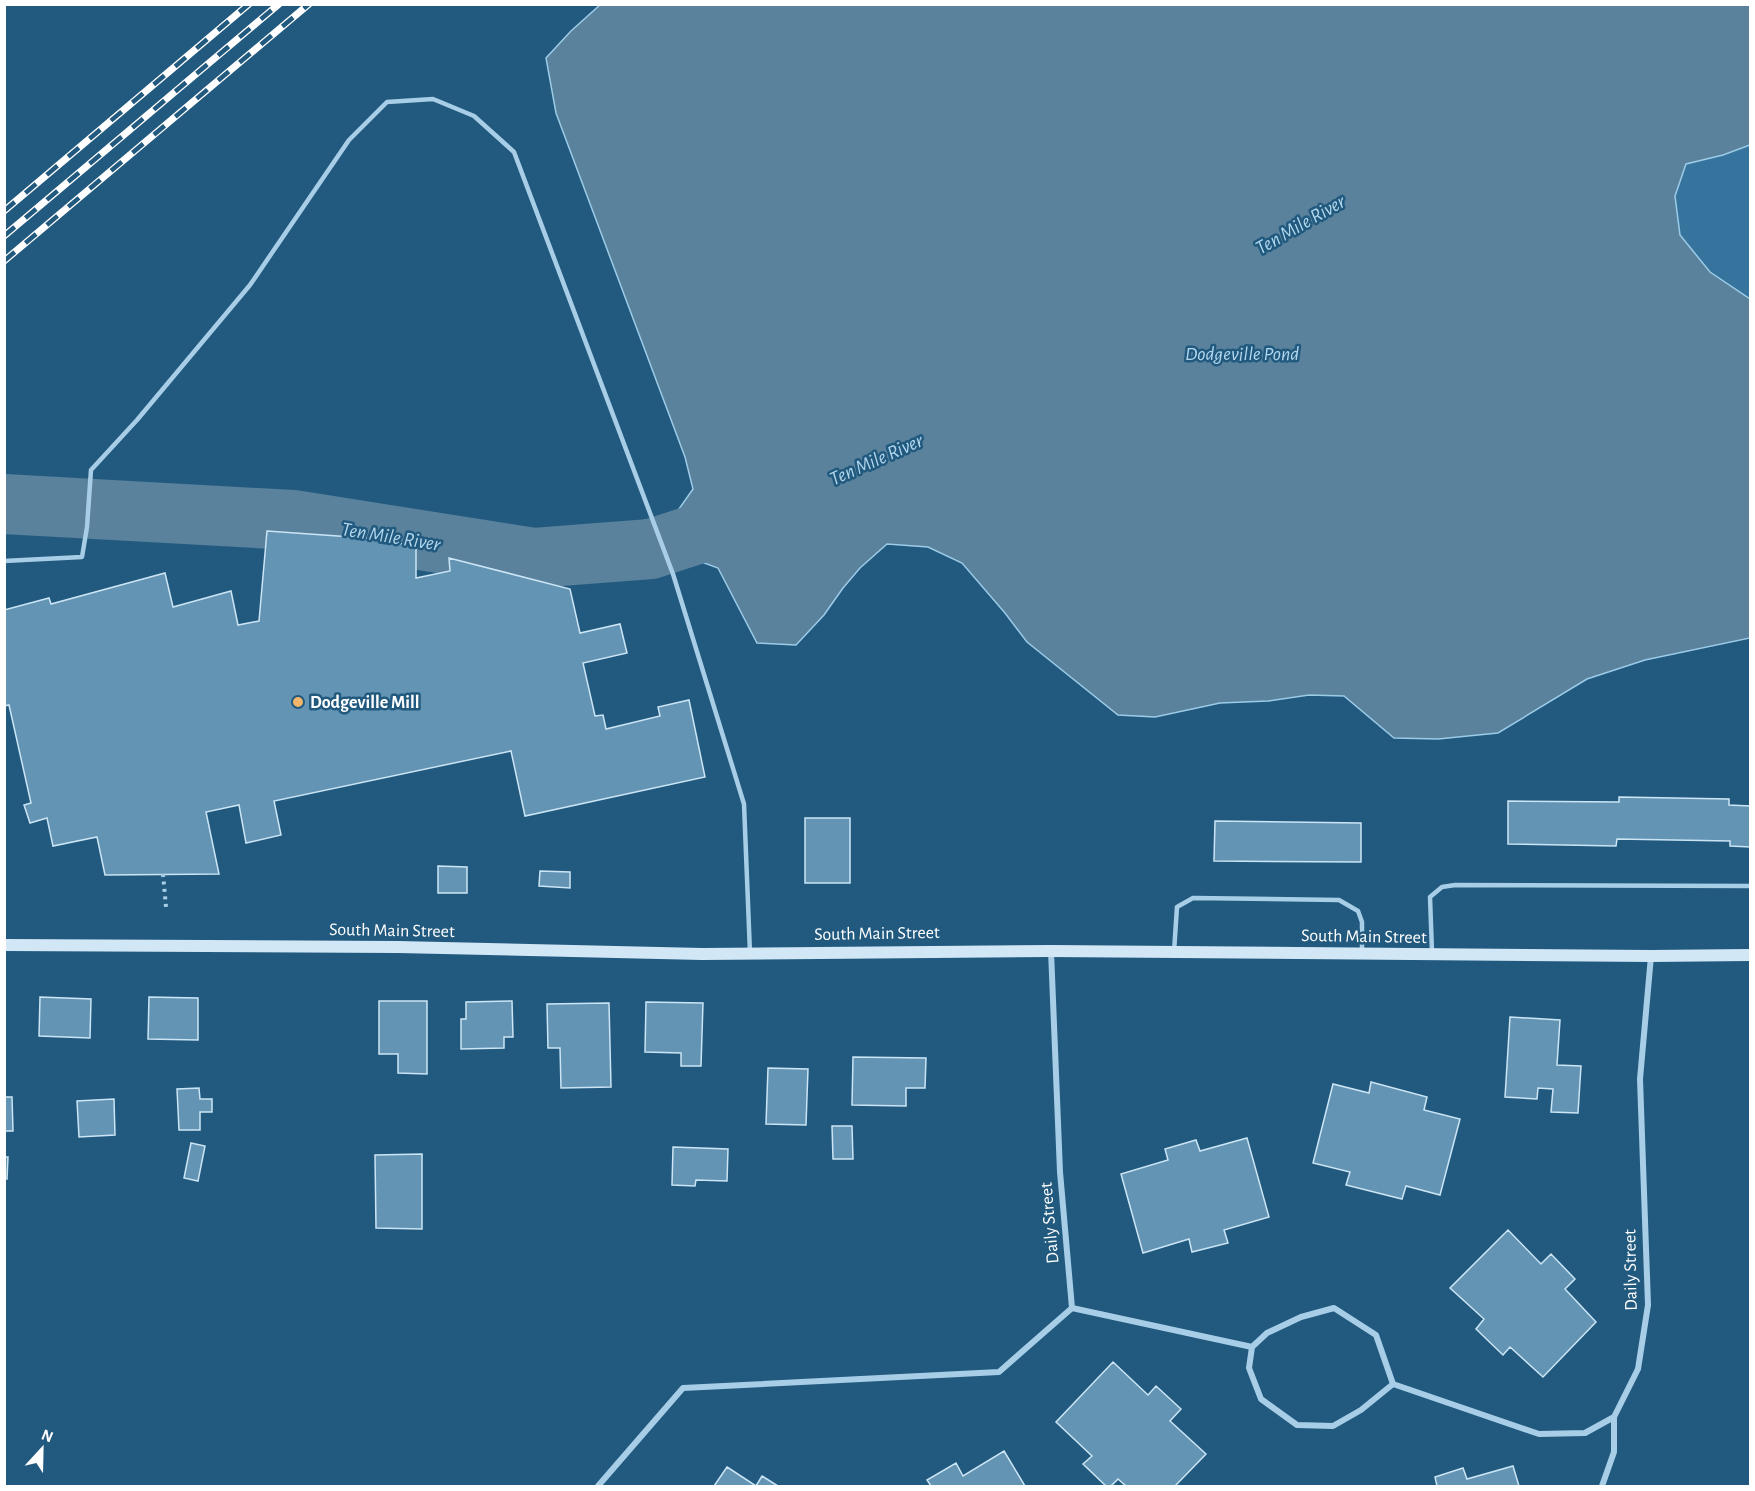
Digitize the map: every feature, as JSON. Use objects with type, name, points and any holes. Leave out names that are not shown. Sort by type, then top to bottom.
[{"type":"main road","name":"South Main Street","points":[[4,945],[398,947],[702,954],[1051,951],[1432,955],[1750,955]]},
{"type":"street","name":"Daily Street","points":[[1051,951],[1060,1172],[1072,1308]]},
{"type":"street","name":"Daily Street","points":[[1614,1417],[1638,1369],[1648,1305],[1640,1079],[1651,956]]},
{"type":"street","points":[[598,1486],[683,1388],[999,1372],[1072,1308],[1252,1347]]},
{"type":"street","points":[[1334,1308],[1376,1335],[1393,1384],[1361,1410],[1333,1426],[1297,1425],[1261,1399],[1249,1368],[1252,1347],[1267,1333],[1301,1317],[1334,1308]]},
{"type":"street","points":[[1393,1384],[1539,1434],[1585,1433],[1614,1417],[1614,1452],[1602,1486]]},
{"type":"lane","points":[[4,561],[82,557],[87,527],[91,470],[137,420],[250,285],[349,140],[387,102],[433,99],[474,116],[514,152],[673,574],[744,804],[750,953]]},
{"type":"lane","points":[[1432,955],[1430,897],[1442,887],[1455,885],[1750,886]]},
{"type":"lane","points":[[1173,952],[1177,907],[1192,898],[1339,900],[1358,911],[1362,922],[1362,954]]},
{"type":"path","points":[[163,874],[166,907]]},
{"type":"shaded area","points":[[1750,145],[1750,299],[1710,272],[1679,235],[1675,196],[1686,164],[1723,155]]},
{"type":"water","name":"Dodgeville Pond","points":[[601,4],[1750,5],[1750,145],[1723,155],[1686,164],[1675,196],[1680,235],[1710,272],[1750,299],[1750,638],[1645,660],[1587,679],[1498,733],[1438,739],[1394,738],[1344,696],[1309,695],[1268,701],[1220,703],[1155,717],[1118,715],[1027,642],[962,563],[928,547],[887,544],[860,568],[824,615],[796,645],[757,643],[718,568],[699,561],[655,569],[651,549],[640,521],[674,516],[693,489],[685,457],[556,113],[546,58]]},
{"type":"building","name":"Dodgeville Mill","points":[[267,531],[366,538],[416,546],[416,578],[450,571],[449,558],[570,589],[580,633],[620,624],[627,653],[583,663],[595,716],[603,715],[606,729],[660,716],[658,707],[689,700],[705,777],[525,816],[511,751],[274,801],[281,835],[246,843],[239,805],[206,812],[219,874],[105,875],[97,837],[53,846],[47,818],[30,823],[24,805],[31,803],[9,705],[4,706],[4,610],[49,598],[51,604],[165,573],[173,607],[231,591],[238,625],[259,621]]},
{"type":"building","points":[[1619,797],[1729,799],[1729,805],[1750,806],[1750,847],[1730,846],[1730,841],[1617,839],[1616,846],[1508,844],[1508,801],[1619,802]]},
{"type":"building","points":[[805,818],[850,818],[850,883],[805,883]]},
{"type":"building","points":[[1215,821],[1361,823],[1361,862],[1214,861]]},
{"type":"building","points":[[438,866],[467,867],[467,893],[438,893]]},
{"type":"building","points":[[540,871],[570,872],[570,888],[539,886]]},
{"type":"building","points":[[40,997],[91,999],[90,1038],[39,1036]]},
{"type":"building","points":[[149,997],[198,998],[198,1040],[148,1039]]},
{"type":"building","points":[[379,1001],[427,1001],[427,1074],[398,1073],[398,1054],[379,1054]]},
{"type":"building","points":[[512,1001],[513,1037],[504,1037],[504,1048],[461,1049],[461,1019],[466,1019],[466,1002]]},
{"type":"building","points":[[646,1002],[703,1003],[701,1066],[681,1066],[681,1053],[645,1052]]},
{"type":"building","points":[[609,1003],[611,1087],[561,1088],[560,1048],[548,1048],[547,1004]]},
{"type":"building","points":[[1510,1017],[1560,1020],[1557,1065],[1581,1066],[1578,1113],[1551,1112],[1553,1089],[1538,1088],[1537,1099],[1505,1097]]},
{"type":"building","points":[[853,1057],[926,1058],[925,1088],[906,1088],[906,1106],[852,1105]]},
{"type":"building","points":[[768,1068],[808,1069],[806,1125],[766,1124]]},
{"type":"building","points":[[1371,1082],[1427,1097],[1424,1110],[1460,1119],[1440,1195],[1406,1186],[1402,1199],[1346,1185],[1350,1172],[1313,1163],[1333,1084],[1369,1093]]},
{"type":"building","points":[[199,1088],[200,1099],[212,1099],[212,1112],[200,1112],[200,1130],[179,1130],[177,1089]]},
{"type":"building","points":[[4,1097],[12,1097],[13,1131],[4,1131]]},
{"type":"building","points":[[114,1099],[115,1135],[79,1137],[77,1101]]},
{"type":"building","points":[[832,1126],[852,1126],[853,1159],[833,1159]]},
{"type":"building","points":[[1247,1138],[1269,1217],[1224,1230],[1228,1243],[1192,1252],[1189,1239],[1143,1253],[1121,1174],[1168,1160],[1165,1149],[1196,1140],[1200,1151]]},
{"type":"building","points":[[191,1143],[205,1146],[198,1181],[184,1178]]},
{"type":"building","points":[[673,1147],[728,1149],[727,1181],[696,1180],[695,1186],[672,1185]]},
{"type":"building","points":[[422,1154],[422,1229],[376,1228],[375,1155]]},
{"type":"building","points":[[4,1157],[8,1157],[7,1179],[4,1178]]},
{"type":"building","points":[[1508,1230],[1541,1264],[1551,1254],[1575,1279],[1565,1289],[1596,1322],[1543,1377],[1510,1347],[1503,1355],[1476,1329],[1484,1319],[1450,1288]]},
{"type":"building","points":[[1113,1362],[1148,1395],[1156,1386],[1181,1409],[1170,1421],[1206,1454],[1175,1486],[1126,1486],[1118,1479],[1111,1486],[1106,1486],[1083,1464],[1092,1456],[1056,1422]]},
{"type":"building","points":[[1004,1451],[1025,1486],[931,1486],[927,1480],[956,1463],[963,1476]]},
{"type":"building","points":[[1513,1466],[1519,1486],[1437,1486],[1435,1477],[1463,1468],[1467,1479]]},
{"type":"building","points":[[727,1467],[756,1486],[714,1486]]},
{"type":"building","points":[[762,1476],[778,1486],[756,1486]]},
{"type":"waterway","name":"Ten Mile River","points":[[4,504],[293,520],[534,558],[651,549],[728,524]]},
{"type":"railway","points":[[4,211],[249,4]]},
{"type":"railway","points":[[4,236],[279,4]]},
{"type":"railway","points":[[4,261],[309,4]]},
{"type":"place","name":"Dodgeville Mill","points":[[298,702]]}]
